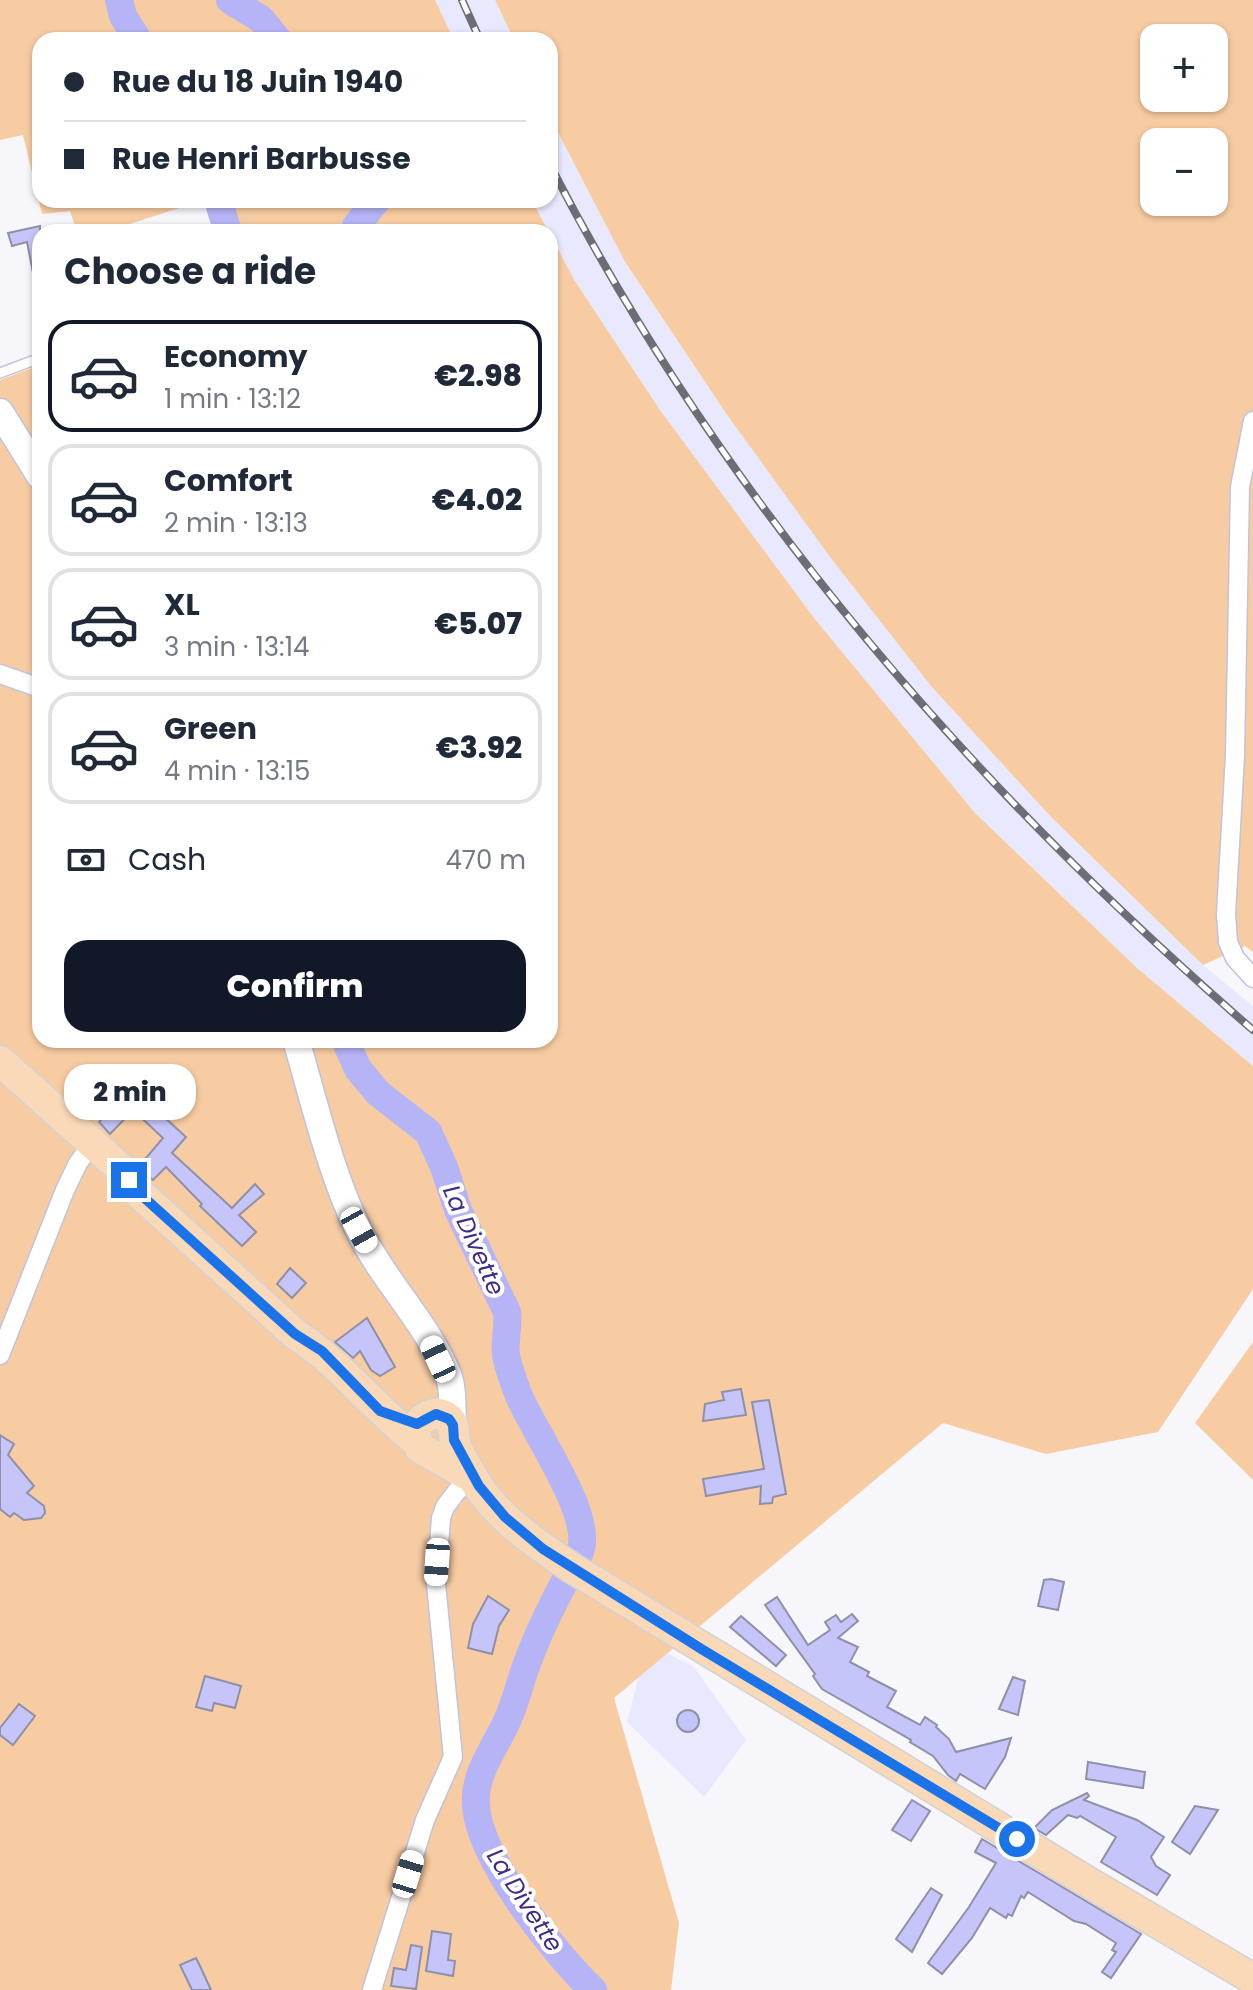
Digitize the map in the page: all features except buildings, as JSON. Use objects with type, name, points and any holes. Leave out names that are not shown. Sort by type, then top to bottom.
[{"type":"main road","points":[[0,412],[32,463]]},
{"type":"main road","points":[[298,1048],[322,1131],[359,1230],[381,1271],[428,1336],[449,1378],[435,1433]]},
{"type":"main road","points":[[0,1061],[119,1167],[139,1193],[295,1334],[322,1351],[380,1411],[435,1433],[505,1517],[572,1568],[1253,1979]]},
{"type":"street","points":[[1253,421],[1240,487],[1235,756],[1226,914],[1228,942],[1235,958],[1253,978]]},
{"type":"street","points":[[0,674],[32,685]]},
{"type":"street","points":[[0,1355],[65,1190],[78,1163],[92,1144]]},
{"type":"street","points":[[372,1990],[425,1820],[453,1757],[436,1584],[445,1507],[457,1491],[473,1478]]},
{"type":"lane","points":[[0,373],[32,361]]},
{"type":"shaded area","points":[[0,0],[435,0],[450,32],[32,32],[32,172],[23,135],[0,140]]},
{"type":"shaded area","points":[[435,0],[495,0],[510,32],[450,32]]},
{"type":"shaded area","points":[[495,0],[1253,0],[1253,952],[1245,946],[1203,965],[1051,817],[931,686],[830,557],[725,412],[625,262],[558,132],[558,32],[510,32]]},
{"type":"shaded area","points":[[558,132],[625,262],[725,412],[931,686],[1051,817],[1203,965],[1253,1006],[1253,1066],[1136,967],[975,813],[814,618],[660,410],[575,281],[558,248],[558,224],[545,224],[537,208],[558,208]]},
{"type":"shaded area","points":[[41,208],[179,208],[130,224],[74,224],[70,211],[42,214]]},
{"type":"shaded area","points":[[220,208],[536,208],[545,224],[226,224]]},
{"type":"shaded area","points":[[558,249],[575,281],[660,410],[814,618],[975,813],[1136,967],[1253,1066],[1253,1289],[1158,1432],[1046,1454],[943,1423],[614,1698],[679,1923],[671,1990],[0,1990],[0,380],[32,368],[32,1048],[558,1048]]},
{"type":"shaded area","points":[[1253,1342],[1253,1480],[1195,1423]]},
{"type":"shaded area","points":[[647,1643],[694,1667],[746,1740],[704,1797],[627,1722]]},
{"type":"waterway","name":"La Divette","points":[[119,0],[123,16],[133,32]]},
{"type":"waterway","name":"La Divette","points":[[230,0],[261,19],[272,32]]},
{"type":"waterway","name":"La Divette","points":[[220,208],[226,224]]},
{"type":"waterway","name":"La Divette","points":[[358,224],[371,208]]},
{"type":"waterway","name":"La Divette","points":[[349,1048],[358,1069],[378,1093],[428,1132],[444,1167],[458,1210],[507,1312],[506,1355],[517,1391],[561,1474],[580,1521],[582,1540],[578,1556]]},
{"type":"waterway","name":"La Divette","points":[[566,1579],[534,1646],[510,1715],[481,1772],[476,1806],[490,1852],[504,1878],[540,1930],[593,1990]]},
{"type":"railway","points":[[462,0],[476,32]]},
{"type":"railway","points":[[558,179],[618,288],[692,406],[773,521],[860,631],[952,737],[1048,839],[1253,1030]]},
{"type":"route","points":[[129,1180],[139,1193],[295,1334],[322,1351],[380,1411],[417,1424],[429,1415],[442,1415],[449,1419],[455,1433],[454,1440],[473,1478],[505,1517],[543,1549],[703,1650],[1017,1839]]}]
